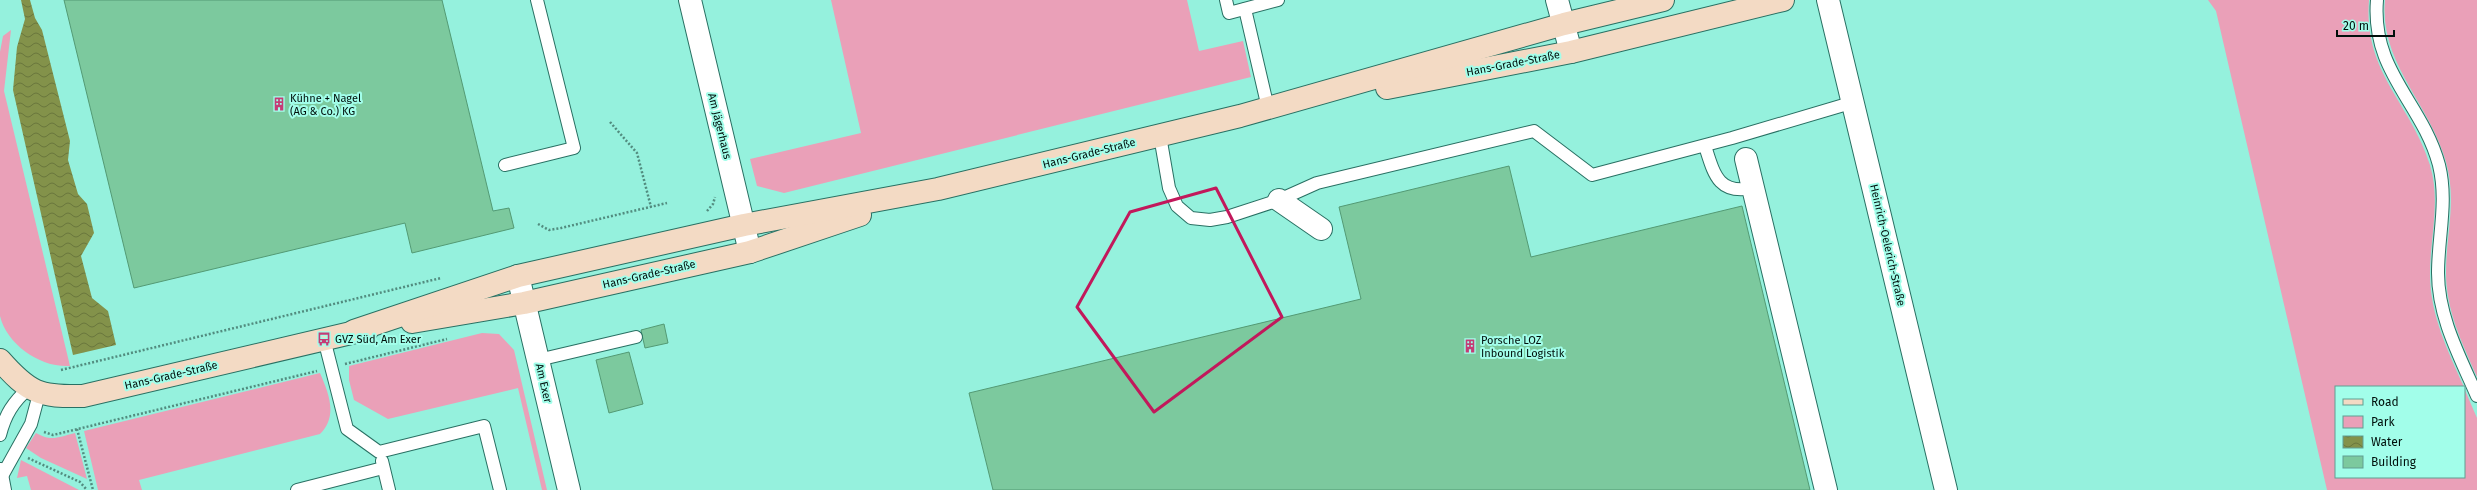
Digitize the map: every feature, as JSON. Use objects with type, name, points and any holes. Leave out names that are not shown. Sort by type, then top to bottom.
[{"type":"street","name":"Am Jägerhaus","points":[[690,0],[750,252]]},
{"type":"street","points":[[1557,0],[1571,52]]},
{"type":"street","name":"Hans-Grade-Straße","points":[[34,391],[57,397],[83,396],[324,339],[354,331],[518,276],[744,225],[938,189],[1160,136],[1240,116],[1564,24],[1663,0]]},
{"type":"street","name":"Hans-Grade-Straße","points":[[1240,116],[1571,52],[1783,0]]},
{"type":"street","name":"Heinrich-Oelerich-Straße","points":[[1828,0],[1854,102],[1946,490]]},
{"type":"street","points":[[1746,159],[1826,490]]},
{"type":"street","name":"Hans-Grade-Straße","points":[[354,331],[524,303],[750,252],[938,189]]},
{"type":"street","points":[[1279,200],[1321,229]]},
{"type":"street","name":"Am Exer","points":[[518,276],[569,490]]},
{"type":"street","points":[[0,360],[34,391]]},
{"type":"lane","points":[[505,165],[574,148],[537,0]]},
{"type":"lane","points":[[1226,0],[1229,13],[1278,0]]},
{"type":"lane","points":[[2377,0],[2378,30],[2382,52],[2390,72],[2422,123],[2439,165],[2444,199],[2438,274],[2439,293],[2444,316],[2452,339],[2477,396]]},
{"type":"lane","points":[[1245,9],[1268,108]]},
{"type":"lane","points":[[1160,136],[1169,188],[1177,206],[1191,218],[1210,220],[1227,218],[1279,200],[1317,183],[1534,131],[1592,175],[1706,146],[1854,102]]},
{"type":"lane","points":[[1706,146],[1714,172],[1723,185],[1738,191],[1753,188]]},
{"type":"lane","points":[[538,360],[636,337]]},
{"type":"lane","points":[[324,339],[347,429],[379,452],[389,490]]},
{"type":"lane","points":[[0,435],[6,414],[18,398],[34,391],[31,424],[17,450],[1,471],[5,490]]},
{"type":"lane","points":[[379,452],[484,426],[500,490]]},
{"type":"lane","points":[[297,490],[384,468]]},
{"type":"path","points":[[610,122],[637,153],[651,207]]},
{"type":"path","points":[[705,214],[713,204],[716,191]]},
{"type":"path","points":[[538,224],[549,230],[667,203]]},
{"type":"path","points":[[61,370],[448,277]]},
{"type":"path","points":[[31,424],[53,435],[451,338]]},
{"type":"path","points":[[77,429],[93,490]]},
{"type":"path","points":[[17,450],[31,460],[80,482],[87,490]]},
{"type":"highlighted area","points":[[1216,188],[1282,317],[1154,412],[1077,307],[1130,212]]},
{"type":"green space","points":[[831,0],[1187,0],[1199,51],[1243,41],[1251,77],[784,193],[757,186],[750,159],[861,133]]},
{"type":"green space","points":[[2208,0],[2369,0],[2369,26],[2373,48],[2390,87],[2412,123],[2422,143],[2430,165],[2435,192],[2430,260],[2433,304],[2441,332],[2464,386],[2335,386],[2335,478],[2465,478],[2465,390],[2477,418],[2477,490],[2327,490],[2216,11]]},
{"type":"green space","points":[[2385,0],[2477,0],[2477,377],[2456,326],[2447,287],[2446,259],[2451,190],[2446,162],[2439,141],[2429,121],[2397,64],[2385,23]]},
{"type":"green space","points":[[11,30],[4,91],[70,366],[59,366],[48,363],[27,353],[10,336],[4,327],[0,316],[0,52],[3,36]]},
{"type":"green space","points":[[482,333],[499,334],[514,350],[547,490],[542,490],[518,388],[388,419],[354,400],[349,380],[349,366]]},
{"type":"green space","points":[[320,373],[329,397],[330,412],[326,427],[320,434],[139,480],[142,490],[98,490],[84,431]]},
{"type":"green space","points":[[36,433],[42,436],[55,438],[75,433],[87,479],[41,458],[26,448]]},
{"type":"green space","points":[[21,460],[79,490],[31,490],[27,476],[17,478]]},
{"type":"water","points":[[21,0],[30,0],[35,18],[42,30],[70,141],[68,160],[78,194],[87,204],[94,233],[81,256],[92,298],[108,311],[116,345],[73,355],[13,90],[17,47],[25,19]]},
{"type":"building","name":"Kühne + Nagel (AG & Co.) KG","points":[[64,0],[442,0],[493,211],[509,208],[514,228],[412,253],[405,223],[134,288]]},
{"type":"building","name":"Porsche LOZ Inbound Logistik","points":[[1509,166],[1531,257],[1742,206],[1810,490],[993,490],[969,393],[1361,299],[1339,207]]},
{"type":"building","points":[[664,324],[668,343],[645,348],[641,330]]},
{"type":"building","points":[[629,352],[643,404],[609,413],[596,360]]},
{"type":"place","name":"Kühne + Nagel (AG & Co.) KG","points":[[279,104]]},
{"type":"place","name":"GVZ Süd, Am Exer","points":[[324,339]]},
{"type":"place","name":"Porsche LOZ Inbound Logistik","points":[[1470,346]]}]
